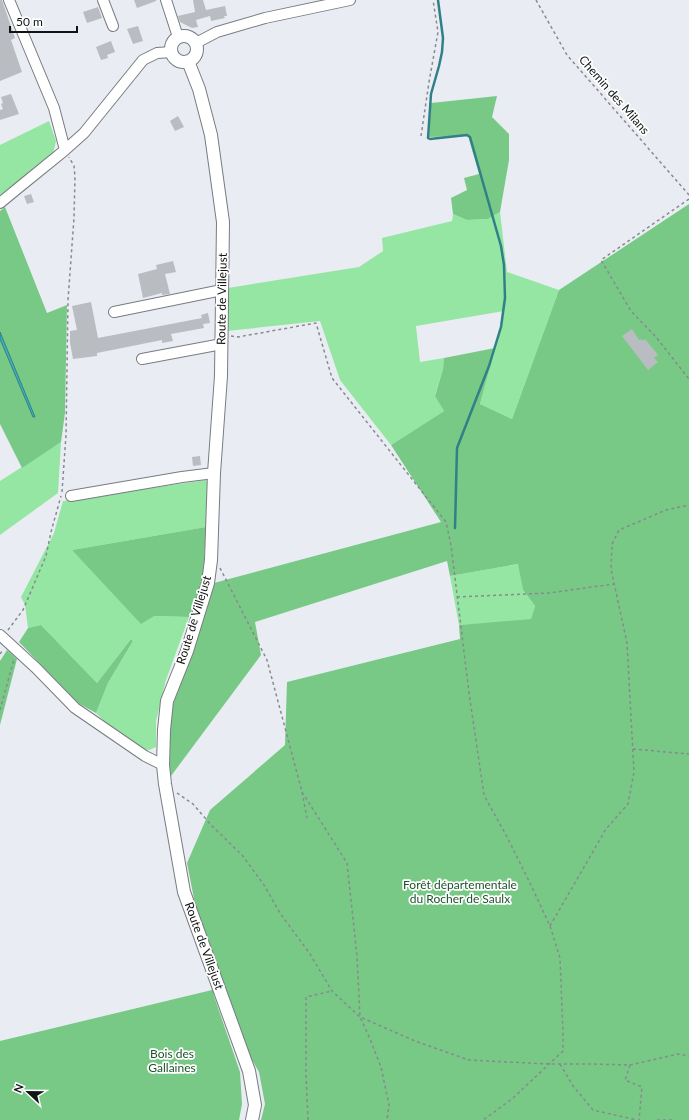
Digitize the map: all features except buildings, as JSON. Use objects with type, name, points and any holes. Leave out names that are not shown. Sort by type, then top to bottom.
[{"type":"main road","points":[[188,36],[196,43],[197,52],[195,56],[188,61],[179,60],[172,52],[172,44],[178,37],[188,36]]},
{"type":"main road","name":"Route de Villejust","points":[[188,61],[199,89],[211,134],[223,222],[221,376],[214,473],[211,560],[208,583],[187,651],[167,701],[163,737],[163,765],[184,892],[249,1071],[255,1105],[252,1120]]},
{"type":"street","points":[[9,0],[54,108],[65,150]]},
{"type":"street","points":[[104,0],[113,26]]},
{"type":"street","points":[[166,0],[178,37]]},
{"type":"street","points":[[196,43],[217,32],[265,18],[350,0]]},
{"type":"street","points":[[0,203],[84,133],[144,60],[157,53],[172,52]]},
{"type":"street","points":[[114,312],[222,290]]},
{"type":"street","points":[[142,359],[222,339]]},
{"type":"street","points":[[70,496],[214,473]]},
{"type":"street","points":[[2,636],[75,708],[145,756],[163,765]]},
{"type":"path","points":[[421,136],[438,32],[433,0]]},
{"type":"path","name":"Chemin des Milans","points":[[536,0],[567,55],[689,195]]},
{"type":"path","points":[[2,636],[22,610],[46,556],[62,493],[66,435],[68,300],[74,218],[75,177],[74,166],[65,150]]},
{"type":"path","points":[[689,199],[601,260],[631,311],[656,337],[689,379]]},
{"type":"path","points":[[222,339],[316,323],[332,378],[446,522],[451,545],[469,693],[484,795],[530,883],[550,926],[560,958],[563,1051],[512,1099],[483,1120]]},
{"type":"path","points":[[550,926],[606,829],[628,804],[634,772],[627,643],[611,569],[612,544],[620,530],[666,510],[689,505]]},
{"type":"path","points":[[211,560],[221,569],[267,660],[302,792],[307,818]]},
{"type":"path","points":[[457,597],[549,593],[614,584]]},
{"type":"path","points":[[0,710],[16,649]]},
{"type":"path","points":[[633,749],[689,754]]},
{"type":"path","points":[[165,784],[193,804],[211,825],[242,855],[264,885],[280,913],[310,954],[332,991],[360,1017],[415,1041],[469,1060],[549,1064],[630,1065],[678,1054],[689,1056]]},
{"type":"path","points":[[302,792],[347,864],[357,956],[360,1017],[381,1067],[389,1105],[387,1120]]},
{"type":"path","points":[[308,1120],[306,1075],[306,996],[332,991]]},
{"type":"path","points":[[560,1064],[572,1086],[593,1110],[638,1120],[642,1087],[626,1080],[630,1065]]},
{"type":"path","points":[[657,1120],[673,1120]]},
{"type":"green space","points":[[497,96],[492,117],[509,134],[509,160],[500,212],[488,219],[467,220],[453,214],[451,198],[467,190],[464,178],[479,174],[468,136],[429,137],[431,103]]},
{"type":"green space","points":[[49,121],[56,141],[53,154],[0,196],[0,145]]},
{"type":"green space","name":"Forêt départementale du Rocher de Saulx","points":[[689,204],[689,1120],[261,1120],[265,1104],[259,1072],[213,993],[240,1072],[242,1104],[239,1120],[0,1120],[0,1041],[212,990],[187,863],[210,810],[285,745],[287,682],[460,639],[459,625],[531,619],[535,606],[523,590],[518,564],[450,576],[447,561],[255,622],[261,655],[171,776],[167,752],[172,703],[214,583],[441,522],[391,445],[444,411],[435,396],[443,369],[444,358],[495,348],[480,404],[512,419],[559,290]]},
{"type":"green space","points":[[5,207],[47,313],[67,305],[65,413],[61,442],[22,468],[0,424],[0,211]]},
{"type":"green space","points":[[500,212],[507,272],[559,290],[512,419],[480,404],[504,311],[416,326],[420,362],[444,358],[443,369],[435,395],[444,411],[391,445],[340,380],[320,321],[227,331],[228,288],[359,267],[383,251],[382,238],[452,221],[453,214],[467,220],[488,219]]},
{"type":"green space","points":[[61,442],[58,493],[0,535],[0,481]]},
{"type":"green space","points":[[206,480],[209,483],[206,527],[72,550],[154,616],[189,617],[166,680],[156,721],[156,747],[149,750],[138,748],[108,725],[96,713],[108,683],[133,641],[131,639],[97,683],[41,625],[28,628],[25,605],[21,597],[54,533],[63,501]]},
{"type":"green space","points":[[206,527],[203,577],[189,617],[154,616],[141,624],[72,550]]},
{"type":"green space","points":[[519,564],[523,590],[535,606],[531,620],[459,625],[450,576]]},
{"type":"green space","points":[[41,625],[97,683],[131,639],[133,641],[108,683],[96,713],[78,703],[19,642],[28,628]]},
{"type":"green space","points":[[7,650],[17,659],[0,725],[0,661]]},
{"type":"water","points":[[0,332],[35,417],[33,417],[0,339]]},
{"type":"waterway","points":[[438,0],[443,38],[442,52],[431,94],[428,138],[467,135],[470,137],[501,246],[504,265],[505,298],[501,327],[489,366],[457,448],[455,528]]},
{"type":"park label","name":"Bois des Gallaines","points":[[172,1061]]}]
